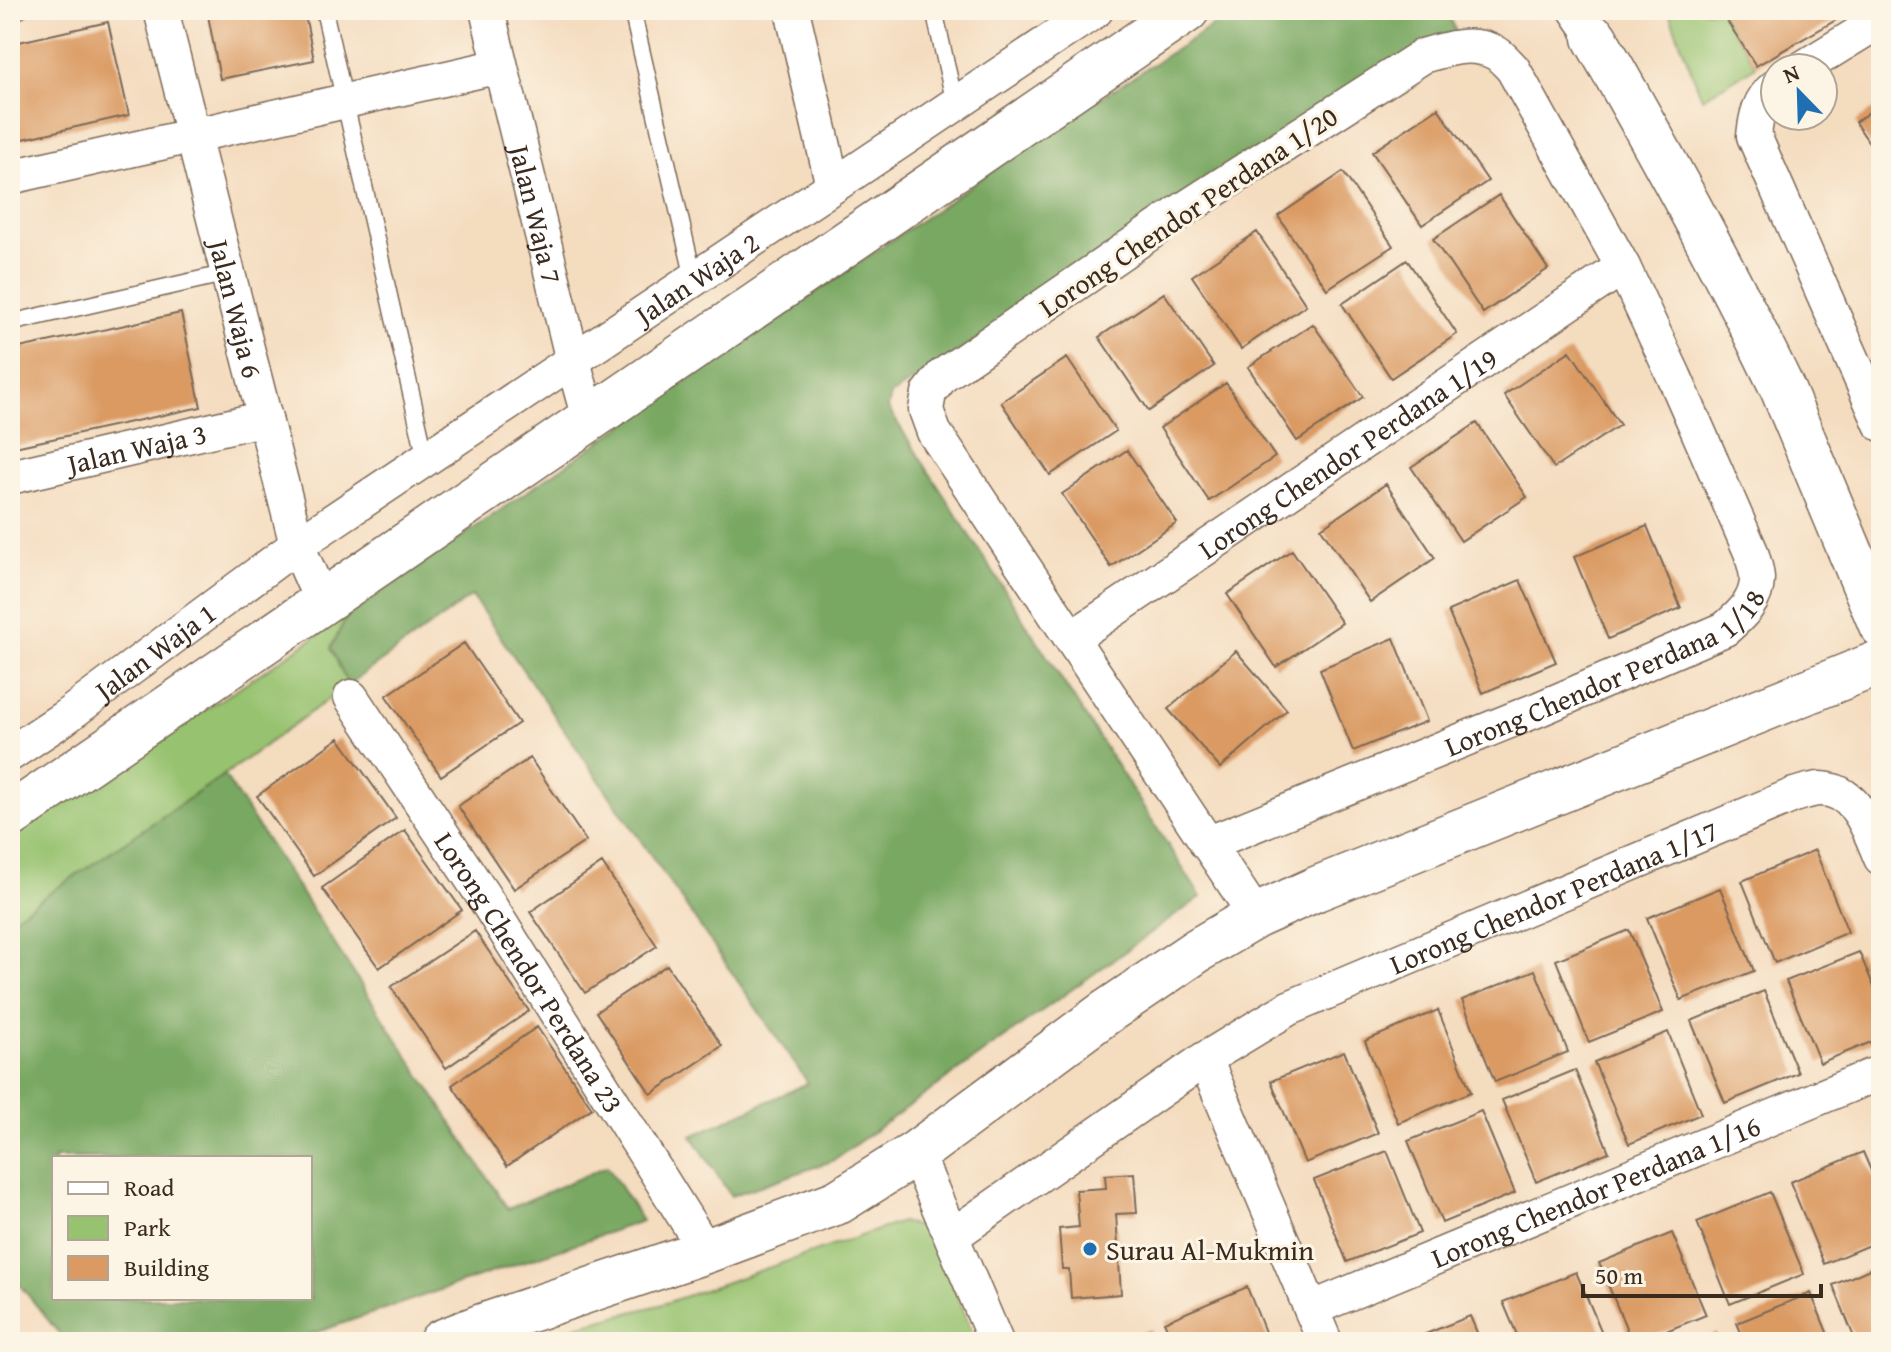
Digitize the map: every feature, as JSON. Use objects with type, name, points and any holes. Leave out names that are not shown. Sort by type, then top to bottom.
[{"type":"street","name":"Jalan Waja 6","points":[[161,10],[297,545],[322,602]]},
{"type":"street","name":"Jalan Waja 7","points":[[487,10],[589,419]]},
{"type":"street","points":[[792,10],[833,186]]},
{"type":"street","name":"Jalan Waja 2","points":[[297,545],[1096,10]]},
{"type":"street","points":[[1102,10],[1115,59]]},
{"type":"street","points":[[10,816],[1187,10]]},
{"type":"street","points":[[1829,52],[1881,20]]},
{"type":"street","points":[[1586,24],[1681,190],[1767,356],[1881,625]]},
{"type":"street","name":"Lorong Chendor Perdana 1/20","points":[[1256,916],[934,432],[926,410],[929,393],[942,376],[1186,208],[1423,56],[1452,47],[1475,46],[1496,52],[1513,69],[1623,267]]},
{"type":"street","points":[[10,177],[500,66]]},
{"type":"street","points":[[1759,110],[1754,136],[1871,373],[1881,424]]},
{"type":"street","name":"Lorong Chendor Perdana 1/19","points":[[1072,638],[1623,267]]},
{"type":"street","name":"Lorong Chendor Perdana 1/18","points":[[1207,844],[1539,709],[1725,629],[1744,612],[1754,594],[1757,578],[1751,552],[1623,267]]},
{"type":"street","name":"Jalan Waja 3","points":[[10,477],[265,418]]},
{"type":"street","name":"Jalan Waja 1","points":[[10,754],[64,718],[297,545]]},
{"type":"street","points":[[441,1342],[838,1202],[916,1153],[1105,1013],[1198,950],[1256,916],[1316,889],[1881,662]]},
{"type":"street","name":"Lorong Chendor Perdana 23","points":[[351,697],[484,897],[706,1251]]},
{"type":"street","name":"Lorong Chendor Perdana 1/17","points":[[952,1236],[1205,1059],[1289,1008],[1794,795],[1820,789],[1853,803],[1864,816],[1881,858]]},
{"type":"street","points":[[1205,1059],[1325,1342]]},
{"type":"street","name":"Lorong Chendor Perdana 1/16","points":[[1311,1309],[1881,1072]]},
{"type":"street","points":[[916,1153],[996,1342]]},
{"type":"lane","points":[[10,12],[19,10]]},
{"type":"lane","points":[[324,10],[426,459]]},
{"type":"lane","points":[[632,10],[694,279]]},
{"type":"lane","points":[[934,10],[955,104]]},
{"type":"lane","points":[[10,323],[228,273]]},
{"type":"green space","points":[[1237,10],[1446,10],[1456,32],[891,395],[888,408],[1201,897],[832,1161],[731,1196],[692,1136],[808,1083],[472,596],[348,685],[331,648],[347,616],[1054,128]]},
{"type":"green space","points":[[1668,10],[1720,10],[1756,66],[1702,98]]},
{"type":"green space","points":[[347,616],[331,648],[348,685],[224,775],[10,920],[10,839]]},
{"type":"green space","points":[[224,775],[508,1209],[607,1166],[642,1221],[288,1342],[66,1342],[10,1273],[10,920]]},
{"type":"green space","points":[[901,1222],[931,1230],[976,1342],[512,1342],[660,1305]]},
{"type":"building","points":[[207,10],[304,10],[314,60],[220,79]]},
{"type":"building","points":[[1720,10],[1829,10],[1836,20],[1780,52],[1759,52],[1759,64],[1756,66]]},
{"type":"building","points":[[108,22],[129,115],[10,142],[10,44]]},
{"type":"building","points":[[1881,104],[1881,160],[1855,122]]},
{"type":"building","points":[[1438,108],[1488,181],[1422,225],[1372,152]]},
{"type":"building","points":[[1343,172],[1393,246],[1327,289],[1278,216]]},
{"type":"building","points":[[1499,195],[1548,269],[1483,313],[1433,239]]},
{"type":"building","points":[[1257,232],[1306,305],[1241,349],[1192,276]]},
{"type":"building","points":[[1407,260],[1457,334],[1391,378],[1342,304]]},
{"type":"building","points":[[1164,293],[1214,366],[1149,411],[1099,337]]},
{"type":"building","points":[[181,313],[201,407],[10,448],[10,350]]},
{"type":"building","points":[[1313,324],[1363,397],[1297,441],[1248,367]]},
{"type":"building","points":[[1570,351],[1620,425],[1554,468],[1504,395]]},
{"type":"building","points":[[1067,358],[1116,431],[1050,475],[1001,402]]},
{"type":"building","points":[[1226,383],[1275,457],[1209,501],[1160,428]]},
{"type":"building","points":[[1477,423],[1527,497],[1461,541],[1411,467]]},
{"type":"building","points":[[1127,450],[1177,523],[1111,567],[1062,494]]},
{"type":"building","points":[[1386,484],[1435,558],[1370,602],[1321,528]]},
{"type":"building","points":[[1647,526],[1681,608],[1608,639],[1574,557]]},
{"type":"building","points":[[1292,550],[1342,623],[1276,667],[1227,594]]},
{"type":"building","points":[[1520,580],[1556,662],[1483,693],[1448,611]]},
{"type":"building","points":[[1394,638],[1427,721],[1353,751],[1320,669]]},
{"type":"building","points":[[464,643],[519,723],[441,776],[386,696]]},
{"type":"building","points":[[1236,651],[1287,710],[1220,768],[1168,709]]},
{"type":"building","points":[[339,738],[396,818],[314,876],[257,796]]},
{"type":"building","points":[[530,758],[586,841],[514,889],[458,806]]},
{"type":"building","points":[[405,830],[462,910],[379,968],[322,888]]},
{"type":"building","points":[[1815,850],[1848,932],[1775,963],[1742,881]]},
{"type":"building","points":[[602,863],[657,946],[585,993],[530,912]]},
{"type":"building","points":[[1720,888],[1754,971],[1681,1000],[1647,918]]},
{"type":"building","points":[[1629,930],[1663,1012],[1589,1042],[1556,960]]},
{"type":"building","points":[[475,931],[529,1011],[446,1068],[391,987]]},
{"type":"building","points":[[1859,952],[1881,1003],[1881,1038],[1820,1063],[1786,981]]},
{"type":"building","points":[[667,965],[722,1046],[651,1094],[596,1012]]},
{"type":"building","points":[[1535,970],[1568,1052],[1495,1082],[1462,1000]]},
{"type":"building","points":[[1764,991],[1798,1073],[1725,1103],[1691,1021]]},
{"type":"building","points":[[1438,1010],[1471,1092],[1398,1123],[1365,1041]]},
{"type":"building","points":[[537,1027],[592,1108],[507,1166],[452,1085]]},
{"type":"building","points":[[1668,1032],[1701,1114],[1629,1144],[1594,1062]]},
{"type":"building","points":[[1344,1051],[1378,1133],[1305,1163],[1271,1081]]},
{"type":"building","points":[[1575,1070],[1609,1152],[1536,1182],[1502,1100]]},
{"type":"building","points":[[1481,1111],[1515,1193],[1442,1223],[1408,1141]]},
{"type":"building","points":[[1387,1151],[1420,1233],[1347,1262],[1314,1180]]},
{"type":"building","points":[[1863,1152],[1881,1194],[1881,1240],[1824,1264],[1790,1182]]},
{"type":"building","name":"Surau Al-Mukmin","points":[[1134,1173],[1137,1213],[1116,1214],[1121,1294],[1071,1298],[1069,1269],[1062,1269],[1059,1229],[1079,1227],[1076,1190],[1106,1188],[1105,1175]]},
{"type":"building","points":[[1770,1192],[1804,1274],[1730,1304],[1697,1222]]},
{"type":"building","points":[[1672,1233],[1706,1315],[1632,1342],[1599,1263]]},
{"type":"building","points":[[1881,1264],[1881,1342],[1856,1342],[1833,1285]]},
{"type":"building","points":[[1576,1272],[1606,1342],[1520,1342],[1503,1302]]},
{"type":"building","points":[[1247,1287],[1269,1342],[1173,1342],[1164,1322]]},
{"type":"building","points":[[1811,1293],[1831,1342],[1745,1342],[1737,1323]]},
{"type":"building","points":[[1470,1316],[1481,1342],[1406,1342]]},
{"type":"building","points":[[1150,1329],[1155,1342],[1118,1342]]},
{"type":"building","points":[[1716,1333],[1720,1342],[1695,1342]]},
{"type":"place","name":"Surau Al-Mukmin","points":[[1090,1249]]}]
